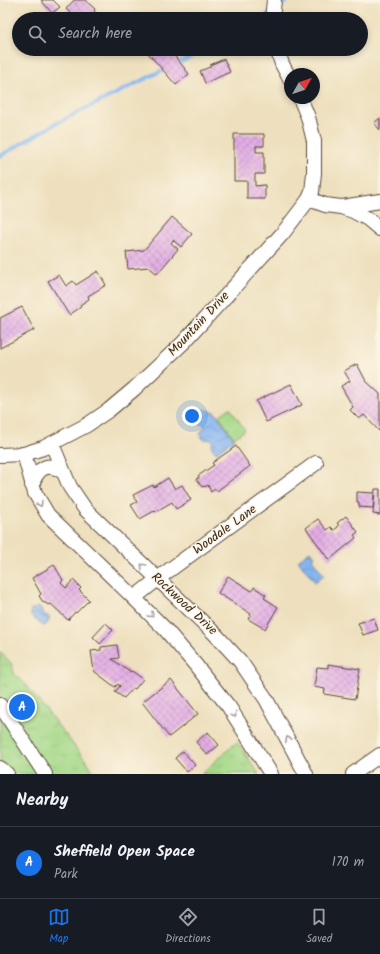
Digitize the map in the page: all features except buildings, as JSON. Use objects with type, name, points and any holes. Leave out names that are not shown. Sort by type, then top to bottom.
[{"type":"street","points":[[273,12],[274,0]]},
{"type":"street","points":[[279,56],[284,68]]},
{"type":"street","points":[[303,104],[308,117],[315,152],[312,192],[309,199],[325,205],[342,207],[380,201]]},
{"type":"street","name":"Mountain Drive","points":[[0,455],[24,454],[52,444],[98,418],[134,389],[162,364],[201,323],[283,232],[309,199]]},
{"type":"street","points":[[342,207],[361,215],[380,229]]},
{"type":"street","name":"Rockwood Drive","points":[[52,444],[63,472],[77,499],[85,509],[157,580],[211,630],[240,660],[266,699],[306,774]]},
{"type":"street","points":[[24,454],[38,501],[53,522],[134,598],[171,636],[217,692],[249,737],[271,774]]},
{"type":"street","name":"Woodale Lane","points":[[134,598],[316,463]]},
{"type":"street","points":[[32,485],[35,477],[43,468],[52,466],[63,472]]},
{"type":"street","points":[[0,705],[45,774]]},
{"type":"street","points":[[353,774],[380,755]]},
{"type":"street","points":[[0,768],[7,774]]},
{"type":"green space","points":[[230,408],[245,430],[234,438],[219,416]]},
{"type":"green space","points":[[0,652],[11,663],[14,673],[27,686],[95,774],[0,774]]},
{"type":"green space","points":[[237,742],[259,774],[201,774]]},
{"type":"water","points":[[203,409],[215,412],[234,439],[216,453],[211,446],[213,443],[209,439],[205,440],[200,434],[205,426],[203,424],[199,424],[199,419]]},
{"type":"water","points":[[310,551],[314,557],[312,559],[324,575],[315,582],[298,560]]},
{"type":"water","points":[[38,607],[41,609],[42,613],[49,617],[49,621],[45,626],[31,616],[31,610]]},
{"type":"waterway","points":[[277,8],[288,0]]},
{"type":"waterway","points":[[175,65],[193,56]]},
{"type":"waterway","points":[[0,156],[55,124],[167,68]]},
{"type":"place","name":"Sheffield Open Space","points":[[22,707]]}]
